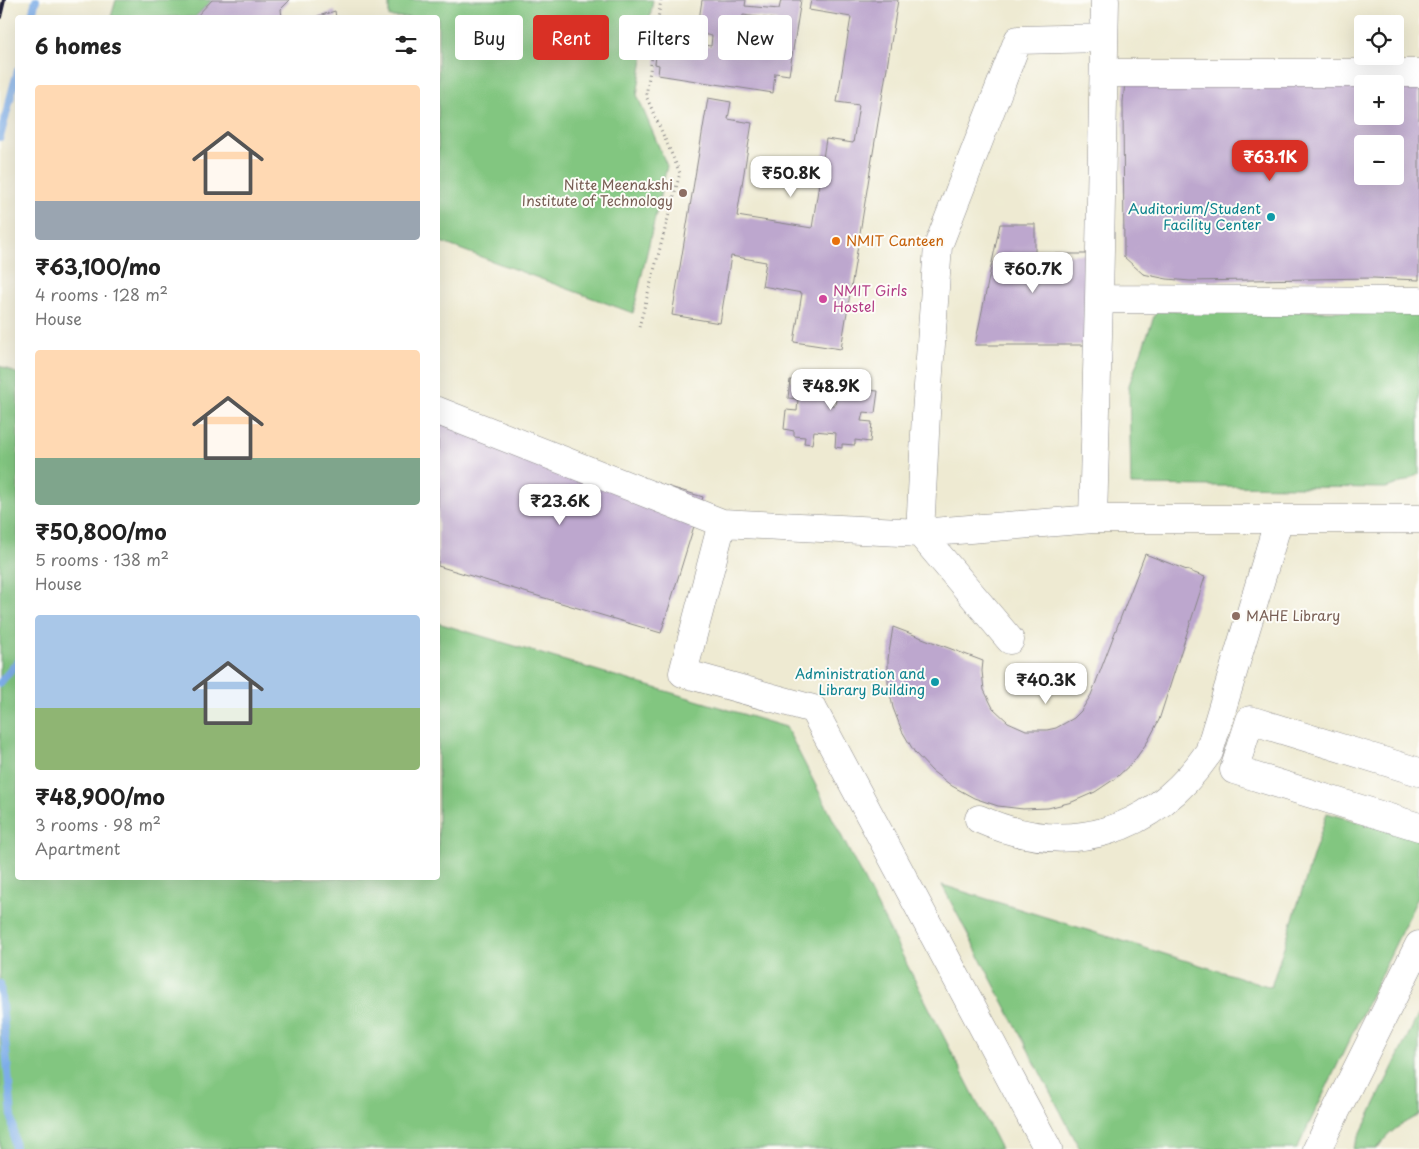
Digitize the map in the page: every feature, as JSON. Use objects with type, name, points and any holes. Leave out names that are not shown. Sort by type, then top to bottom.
[{"type":"lane","points":[[1093,519],[1100,299],[1105,0]]},
{"type":"lane","points":[[1010,640],[920,533],[938,246],[1018,40],[1104,38]]},
{"type":"lane","points":[[1104,73],[1419,74]]},
{"type":"lane","points":[[1100,299],[1419,301]]},
{"type":"lane","points":[[440,412],[722,523],[920,533],[1093,519],[1419,518]]},
{"type":"lane","points":[[979,819],[999,828],[1021,834],[1043,837],[1073,837],[1110,830],[1134,821],[1156,808],[1176,792],[1194,773],[1208,752],[1279,519]]},
{"type":"lane","points":[[722,523],[683,673],[813,709],[1048,1149]]},
{"type":"lane","points":[[1419,772],[1250,720],[1234,770],[1419,827]]},
{"type":"lane","points":[[1217,725],[1246,734]]},
{"type":"lane","points":[[1317,1149],[1419,945]]},
{"type":"path","points":[[639,327],[680,173],[646,96],[661,0]]},
{"type":"green space","points":[[116,0],[212,0],[197,15],[112,15]]},
{"type":"green space","points":[[389,0],[653,0],[650,15],[619,15],[619,60],[643,60],[637,95],[667,166],[633,313],[440,242],[440,15],[389,15]]},
{"type":"green space","points":[[1156,311],[1419,311],[1419,474],[1404,482],[1386,488],[1131,485],[1129,385]]},
{"type":"green space","points":[[0,366],[15,373],[15,880],[440,880],[440,624],[786,727],[1001,1149],[0,1149]]},
{"type":"green space","points":[[1327,813],[1419,839],[1419,895],[1297,1149],[1080,1149],[942,885],[1271,987]]},
{"type":"green space","points":[[1419,1013],[1419,1115],[1395,1129],[1377,1149],[1353,1149]]},
{"type":"building","points":[[212,0],[290,0],[281,9],[282,15],[198,15]]},
{"type":"building","points":[[702,0],[746,0],[745,6],[779,9],[781,0],[801,0],[792,56],[792,15],[718,15],[718,60],[791,60],[789,75],[775,73],[773,93],[658,75],[659,65],[655,64],[655,60],[708,60],[708,46],[711,46],[712,36],[708,35],[708,15],[700,15]]},
{"type":"building","points":[[811,0],[898,0],[841,349],[794,342],[802,293],[762,286],[766,262],[731,256],[720,323],[672,315],[708,98],[731,102],[728,119],[752,123],[737,216],[812,228],[826,139],[853,143],[859,105],[837,102],[851,17],[809,10]]},
{"type":"building","points":[[335,11],[336,15],[322,15]]},
{"type":"building","name":"Auditorium/Student Facility Center","points":[[1125,82],[1354,84],[1354,125],[1404,125],[1404,85],[1419,85],[1419,280],[1373,278],[1190,281],[1143,274],[1124,257],[1123,102]]},
{"type":"building","points":[[1000,224],[1035,224],[1035,254],[1087,254],[1087,345],[975,345]]},
{"type":"building","points":[[815,374],[825,375],[823,388],[830,388],[828,405],[835,405],[837,389],[843,390],[845,377],[855,378],[855,383],[867,384],[866,390],[878,391],[875,413],[863,412],[861,421],[872,422],[870,442],[855,440],[855,445],[842,444],[842,448],[835,447],[836,433],[814,431],[812,444],[804,443],[805,437],[794,436],[794,431],[784,429],[786,410],[797,411],[798,399],[788,398],[790,380],[803,382],[804,376],[815,377]]},
{"type":"building","points":[[440,418],[703,497],[661,633],[440,567]]},
{"type":"building","name":"Administration and Library Building","points":[[1145,554],[1205,577],[1159,720],[1148,741],[1134,761],[1116,778],[1095,792],[1072,802],[1048,808],[1023,809],[998,806],[974,798],[952,786],[932,771],[915,753],[902,731],[893,708],[888,683],[888,659],[893,627],[983,661],[984,690],[993,708],[1008,722],[1026,730],[1056,728],[1074,718],[1091,695]]},
{"type":"waterway","points":[[32,15],[36,0]]},
{"type":"waterway","points":[[0,137],[15,81]]},
{"type":"waterway","points":[[0,683],[15,665]]},
{"type":"waterway","points":[[0,984],[15,1149]]},
{"type":"railway","points":[[0,17],[4,0]]},
{"type":"place","name":"Nitte Meenakshi Institute of Technology","points":[[683,193]]},
{"type":"place","name":"Auditorium/Student Facility Center","points":[[1271,217]]},
{"type":"place","name":"NMIT Canteen","points":[[836,241]]},
{"type":"place","name":"NMIT Girls Hostel","points":[[823,299]]},
{"type":"place","name":"MAHE Library","points":[[1236,616]]},
{"type":"place","name":"Administration and Library Building","points":[[935,682]]}]
